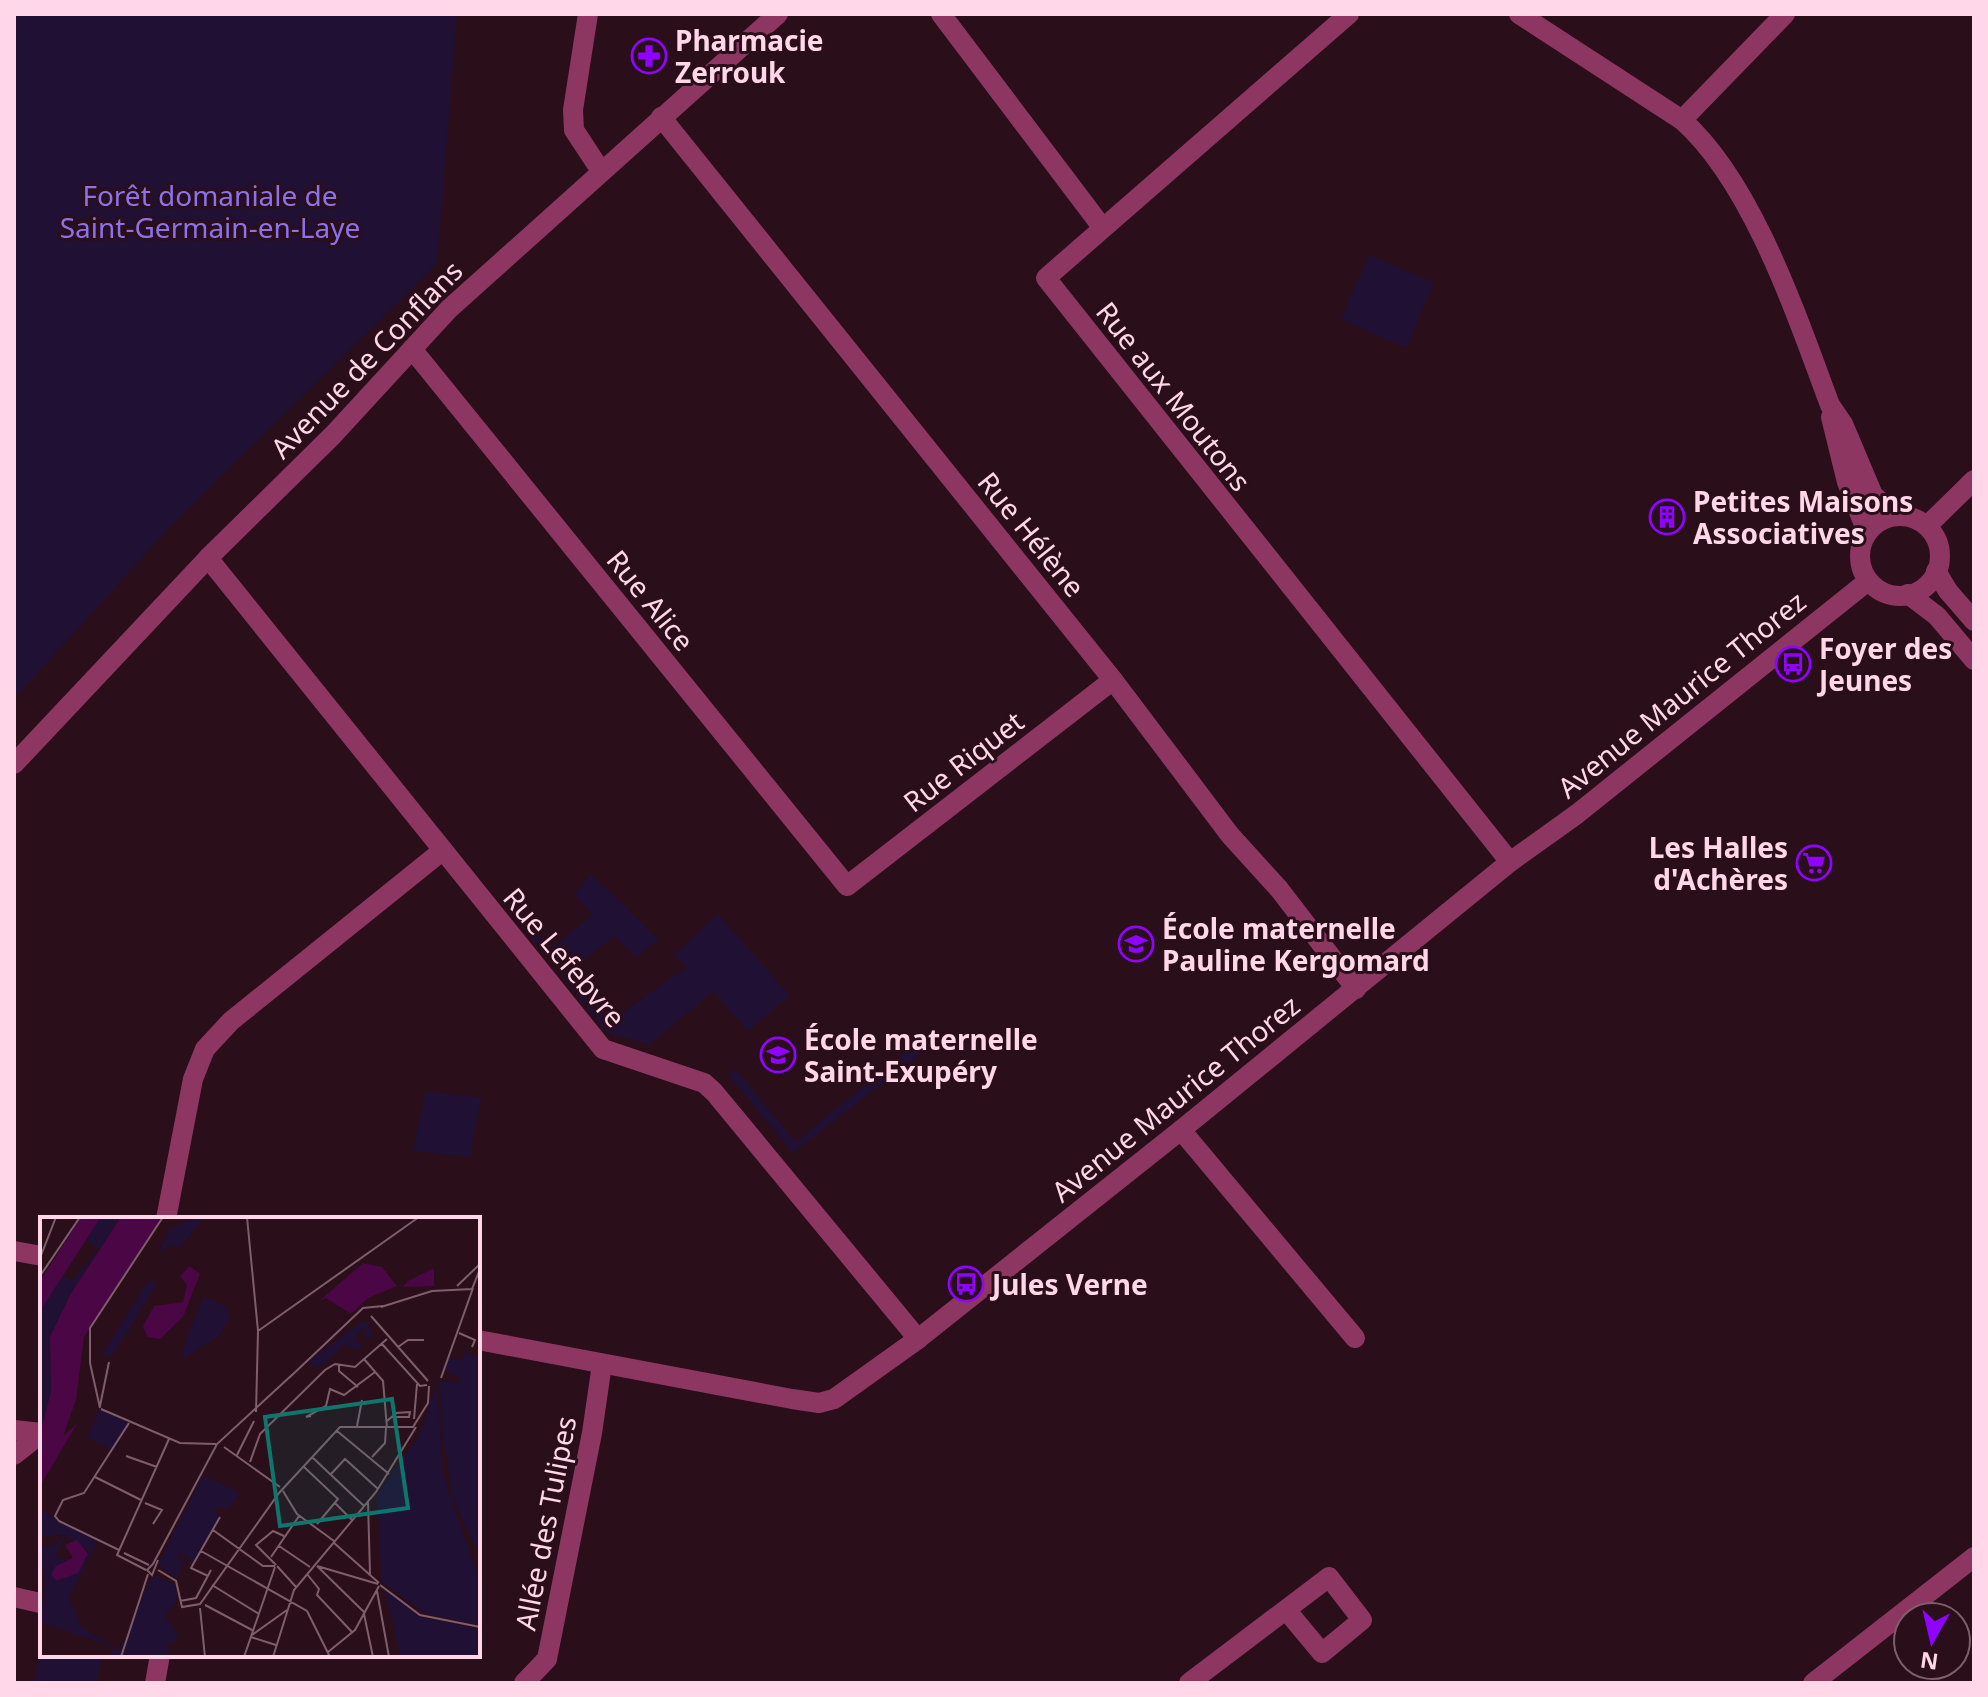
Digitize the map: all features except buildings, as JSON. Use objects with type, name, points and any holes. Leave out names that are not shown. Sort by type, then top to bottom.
[{"type":"street","points":[[588,14],[573,110],[574,130],[601,171]]},
{"type":"street","name":"Avenue de Conflans","points":[[14,764],[208,558],[333,435],[449,309],[778,14]]},
{"type":"street","points":[[941,14],[1102,227]]},
{"type":"street","name":"Rue aux Moutons","points":[[1349,14],[1046,278],[1510,862]]},
{"type":"street","points":[[1519,14],[1682,120],[1703,139],[1737,189],[1769,256],[1830,405],[1843,424],[1873,495],[1896,515]]},
{"type":"street","points":[[1682,120],[1785,14]]},
{"type":"street","name":"Rue Hélène","points":[[661,117],[1113,680],[1230,835],[1279,889],[1356,989]]},
{"type":"street","name":"Rue Alice","points":[[412,349],[847,886]]},
{"type":"street","points":[[1830,405],[1831,428],[1847,482],[1867,532]]},
{"type":"street","points":[[1927,526],[1974,480]]},
{"type":"street","points":[[1896,515],[1915,518],[1927,526],[1938,541],[1940,555],[1936,571],[1922,589],[1908,594],[1885,593],[1868,581],[1859,558],[1867,532],[1882,519],[1896,515]]},
{"type":"street","name":"Rue Lefebvre","points":[[208,558],[603,1049],[704,1083],[714,1092],[918,1339]]},
{"type":"street","points":[[1936,571],[1948,591],[1974,621]]},
{"type":"street","name":"Avenue Maurice Thorez","points":[[480,1340],[819,1403],[856,1387],[1181,1130],[1510,862],[1577,814],[1868,581]]},
{"type":"street","points":[[1908,594],[1937,616],[1974,660]]},
{"type":"street","name":"Rue Riquet","points":[[847,886],[1113,680]]},
{"type":"street","points":[[166,1217],[193,1079],[205,1049],[231,1021],[442,851]]},
{"type":"street","points":[[1181,1130],[1355,1338]]},
{"type":"street","points":[[14,1251],[40,1256]]},
{"type":"street","name":"Allée des Tulipes","points":[[524,1683],[547,1659],[592,1433],[602,1364]]},
{"type":"street","points":[[14,1430],[40,1433]]},
{"type":"street","points":[[14,1455],[40,1435]]},
{"type":"street","points":[[1813,1683],[1974,1557]]},
{"type":"street","points":[[14,1597],[40,1603]]},
{"type":"street","points":[[1189,1683],[1287,1611]]},
{"type":"street","points":[[155,1683],[160,1657]]},
{"type":"green space","name":"Forêt domaniale de Saint-Germain-en-Laye","points":[[14,14],[457,14],[437,264],[169,528],[14,699]]},
{"type":"green space","points":[[1369,255],[1434,283],[1406,348],[1341,319]]},
{"type":"green space","points":[[591,874],[659,940],[636,957],[615,936],[569,972],[610,1022],[686,967],[674,955],[718,914],[790,996],[748,1031],[713,992],[650,1044],[607,1033],[563,978],[564,972],[550,956],[545,956],[504,904],[509,900],[550,949],[592,915],[574,894]]},
{"type":"green space","points":[[916,1043],[923,1052],[793,1153],[728,1075],[735,1068],[795,1142]]},
{"type":"green space","points":[[426,1091],[481,1098],[470,1157],[413,1151]]},
{"type":"green space","points":[[40,1653],[40,1657],[102,1657],[97,1683],[35,1683]]},
{"type":"place","name":"Pharmacie Zerrouk","points":[[649,56]]},
{"type":"place","name":"Petites Maisons Associatives","points":[[1667,517]]},
{"type":"place","name":"Foyer des Jeunes","points":[[1793,664]]},
{"type":"place","name":"Les Halles d'Achères","points":[[1814,863]]},
{"type":"place","name":"École maternelle Pauline Kergomard","points":[[1136,944]]},
{"type":"place","name":"École maternelle Saint-Exupéry","points":[[778,1055]]},
{"type":"place","name":"Jules Verne","points":[[966,1284]]}]
